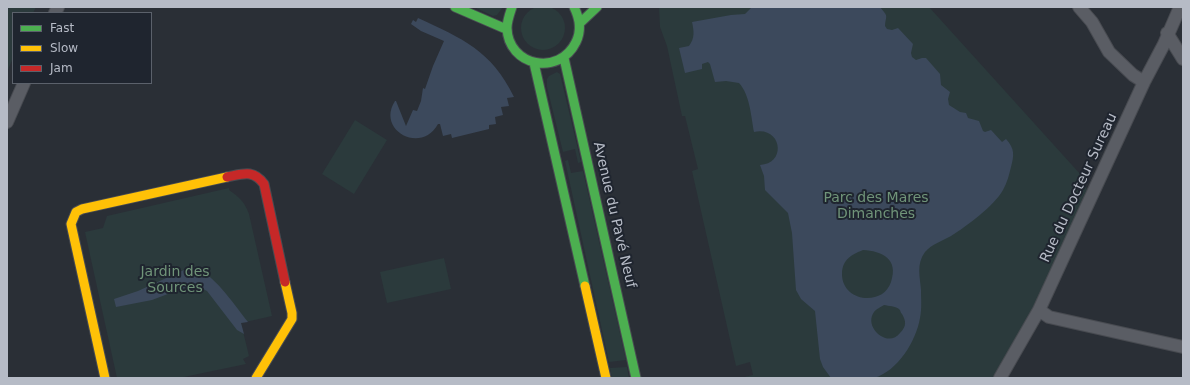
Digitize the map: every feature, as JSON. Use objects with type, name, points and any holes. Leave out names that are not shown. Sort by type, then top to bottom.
[{"type":"main road","points":[[455,7],[506,29]]},
{"type":"main road","points":[[512,7],[508,17],[506,29],[511,46],[517,54],[525,60],[534,64],[545,65],[555,63],[564,58],[570,53],[578,40],[580,23],[574,7]]},
{"type":"main road","points":[[580,23],[597,7]]},
{"type":"main road","name":"Avenue du Pavé Neuf","points":[[564,58],[636,378]]},
{"type":"main road","points":[[534,64],[606,378]]},
{"type":"main road","points":[[105,378],[71,224],[76,212],[82,209],[248,173],[254,174],[264,184],[292,313],[290,324],[256,378]]},
{"type":"street","points":[[1079,7],[1092,22],[1109,52],[1133,75],[1144,82]]},
{"type":"street","name":"Rue du Docteur Sureau","points":[[1000,378],[1039,310],[1180,7]]},
{"type":"street","points":[[1168,33],[1183,59]]},
{"type":"street","points":[[7,122],[24,84]]},
{"type":"street","points":[[1039,310],[1049,317],[1183,347]]},
{"type":"green space","points":[[543,6],[555,10],[561,16],[565,28],[561,40],[555,46],[543,50],[531,46],[525,40],[521,28],[525,16],[531,10]]},
{"type":"green space","points":[[7,7],[36,7],[34,12],[12,12],[12,60],[7,72]]},
{"type":"green space","points":[[474,7],[503,7],[497,15],[493,16]]},
{"type":"green space","name":"Parc des Mares Dimanches","points":[[659,7],[929,7],[1081,175],[1091,199],[1000,378],[740,378],[753,375],[750,362],[736,366],[692,171],[698,169],[685,116],[682,116],[667,46],[660,27]]},
{"type":"green space","points":[[557,72],[560,74],[581,162],[578,163],[575,149],[563,152],[547,87],[547,79],[549,76]]},
{"type":"green space","points":[[355,120],[387,140],[354,194],[322,174]]},
{"type":"green space","points":[[568,160],[571,173],[583,171],[626,360],[609,362],[565,161]]},
{"type":"green space","name":"Jardin des Sources","points":[[229,188],[229,190],[243,203],[249,214],[272,316],[241,323],[249,356],[243,359],[246,364],[179,378],[117,378],[85,232],[103,228],[107,216]]},
{"type":"green space","points":[[444,258],[451,289],[387,303],[380,272]]},
{"type":"green space","points":[[627,367],[629,378],[612,378],[610,368]]},
{"type":"water","points":[[752,7],[880,7],[886,15],[885,26],[887,29],[892,30],[898,28],[913,44],[911,53],[912,57],[916,60],[926,58],[940,74],[941,85],[950,92],[948,99],[949,105],[960,112],[966,113],[968,118],[979,121],[983,131],[985,132],[991,130],[1002,142],[1006,139],[1012,149],[1013,159],[1009,176],[999,196],[987,209],[972,221],[925,252],[920,261],[919,271],[921,311],[918,327],[910,345],[898,362],[891,369],[874,378],[831,378],[823,367],[820,359],[815,311],[801,299],[796,290],[792,233],[788,213],[765,190],[764,176],[760,165],[769,163],[774,159],[778,146],[771,134],[754,132],[748,100],[743,88],[739,83],[726,81],[715,82],[710,64],[708,62],[702,64],[702,69],[685,73],[679,48],[689,46],[691,43],[694,34],[692,22],[745,14]],"holes":[[[863,250],[882,254],[891,262],[893,267],[891,282],[887,290],[872,298],[863,298],[855,295],[848,290],[843,283],[842,273],[844,264],[848,258]],[[884,305],[899,309],[905,324],[900,333],[889,339],[878,334],[874,329],[871,318],[874,312]]]},
{"type":"water","points":[[418,18],[449,33],[474,48],[496,68],[505,81],[514,97],[507,98],[509,106],[501,107],[503,115],[495,117],[496,124],[489,125],[489,129],[452,138],[451,134],[443,136],[440,124],[438,124],[430,133],[421,138],[412,138],[403,135],[396,129],[391,121],[391,112],[395,101],[406,126],[413,110],[417,111],[421,101],[423,88],[425,89],[444,41],[421,31],[411,24],[413,20],[416,22]]},
{"type":"water","points":[[186,269],[199,270],[219,286],[248,322],[241,323],[244,334],[237,330],[207,291],[199,287],[181,289],[152,300],[116,307],[114,299],[138,291]]},
{"type":"traffic: fast","points":[[455,7],[506,29]]},
{"type":"traffic: fast","points":[[512,7],[507,28],[510,41],[516,51],[525,58],[536,62],[547,63],[558,60],[568,53],[578,38],[580,24],[574,7]]},
{"type":"traffic: fast","points":[[580,23],[597,7]]},
{"type":"traffic: fast","points":[[564,58],[636,378]]},
{"type":"traffic: fast","points":[[534,63],[585,286]]},
{"type":"traffic: slow","points":[[105,378],[71,224],[76,212],[82,209],[227,177]]},
{"type":"traffic: slow","points":[[256,378],[292,319],[285,282]]},
{"type":"traffic: slow","points":[[585,286],[606,378]]},
{"type":"traffic: jam","points":[[227,177],[252,174],[260,179],[264,184],[285,282]]}]
